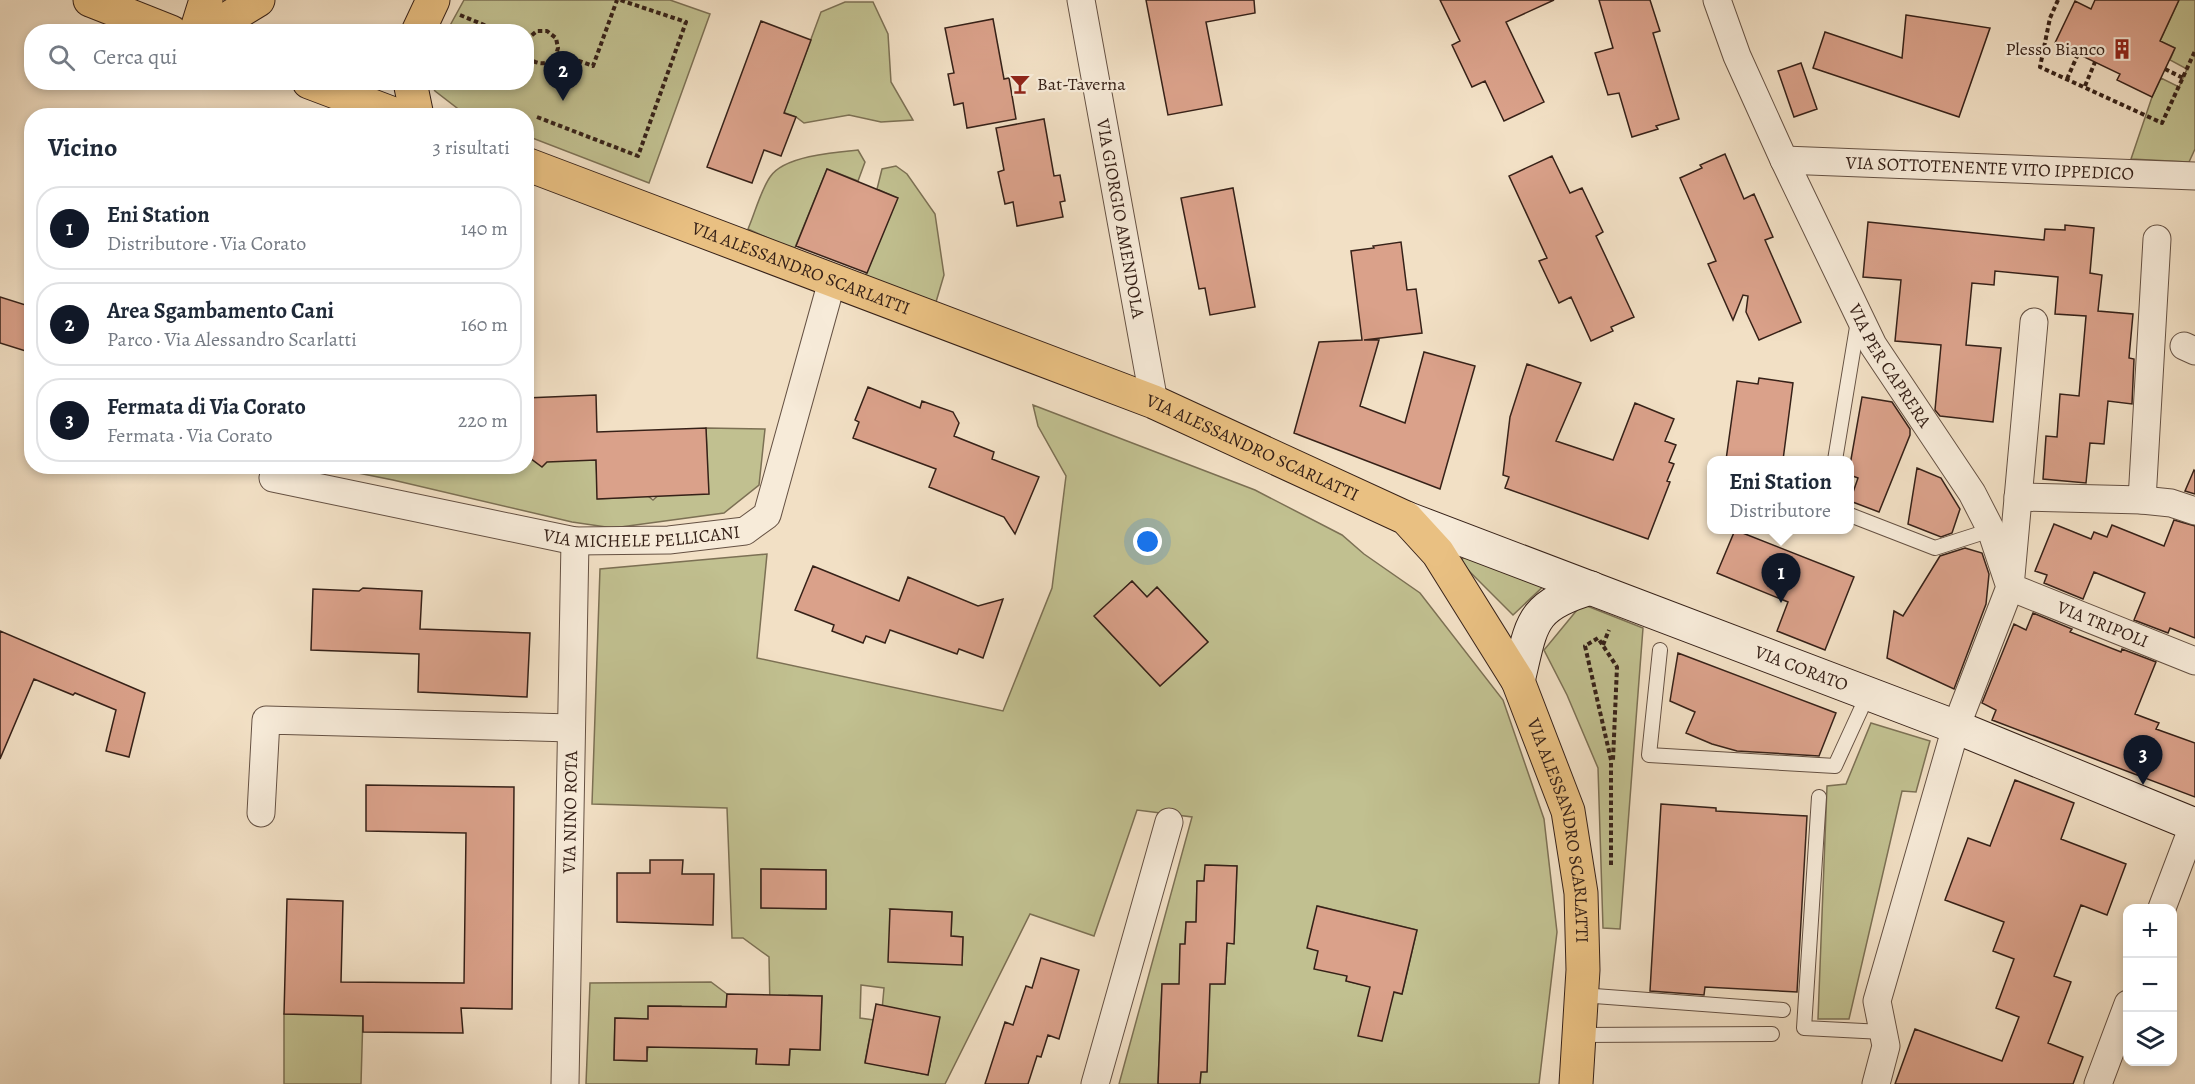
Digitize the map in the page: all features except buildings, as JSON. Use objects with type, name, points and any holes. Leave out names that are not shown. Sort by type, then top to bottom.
[{"type":"main road","points":[[90,0],[151,24]]},
{"type":"main road","points":[[198,24],[206,0]]},
{"type":"main road","points":[[219,24],[258,0]]},
{"type":"main road","points":[[330,90],[378,108]]},
{"type":"main road","points":[[412,90],[415,108]]},
{"type":"main road","name":"VIA ALESSANDRO SCARLATTI","points":[[534,167],[1154,402],[1406,518],[1438,554],[1518,681],[1568,811],[1581,893],[1581,995],[1576,1084]]},
{"type":"main road","name":"VIA CORATO","points":[[1406,518],[1956,727],[2194,824]]},
{"type":"main road","points":[[1518,681],[1531,627],[1546,606],[1571,594],[1591,588]]},
{"type":"street","name":"VIA GIORGIO AMENDOLA","points":[[1081,0],[1154,402]]},
{"type":"street","name":"VIA PER CAPRERA","points":[[1717,0],[1737,56],[1784,160],[1873,345],[1972,493],[1991,530],[2010,587]]},
{"type":"street","name":"VIA SOTTOTENENTE VITO IPPEDICO","points":[[1784,160],[2195,176]]},
{"type":"street","points":[[2142,500],[2157,238]]},
{"type":"street","name":"VIA MICHELE PELLICANI","points":[[273,478],[575,541],[669,540],[745,531],[767,515],[832,281]]},
{"type":"street","points":[[1876,1084],[1886,1046],[1877,1001],[1956,727],[2010,587],[2034,322]]},
{"type":"street","points":[[2018,497],[2142,500],[2171,503],[2195,511]]},
{"type":"street","name":"VIA NINO ROTA","points":[[565,1084],[575,541]]},
{"type":"street","name":"VIA TRIPOLI","points":[[2010,587],[2195,661]]},
{"type":"street","points":[[261,813],[266,720],[571,728]]},
{"type":"street","points":[[1095,1084],[1169,822]]},
{"type":"street","points":[[2164,904],[2194,824]]},
{"type":"street","points":[[2098,1084],[2124,1012]]},
{"type":"lane","points":[[1836,456],[1859,315]]},
{"type":"lane","points":[[1854,516],[1935,548],[1991,530]]},
{"type":"lane","points":[[1660,650],[1649,754],[1835,766],[1868,694]]},
{"type":"lane","points":[[1819,797],[1804,1029],[1883,1032]]},
{"type":"lane","points":[[1581,995],[1783,1010]]},
{"type":"lane","points":[[1579,1035],[1772,1034]]},
{"type":"path","points":[[537,117],[638,156],[686,22],[619,0],[593,66],[557,53]]},
{"type":"path","points":[[2058,0],[2050,18],[2040,67],[2162,123],[2195,51]]},
{"type":"path","points":[[428,12],[472,24]]},
{"type":"path","points":[[534,33],[537,31],[547,31],[556,38],[558,48],[550,62],[539,64],[534,62]]},
{"type":"path","points":[[2067,78],[2078,54]]},
{"type":"path","points":[[2085,86],[2095,62]]},
{"type":"path","points":[[2165,69],[2183,78]]},
{"type":"path","points":[[1611,760],[1614,760],[1617,667],[1598,638],[1585,646],[1611,760],[1611,872]]},
{"type":"shaded area","points":[[464,0],[670,0],[710,14],[649,183],[534,139],[534,108],[457,108],[435,91],[534,90],[534,24],[451,24]]},
{"type":"shaded area","points":[[2179,0],[2195,0],[2195,149],[2189,162],[2131,159],[2152,97],[2161,78],[2179,87],[2187,69],[2170,60],[2175,48],[2160,41]]},
{"type":"shaded area","points":[[845,2],[873,2],[888,34],[891,82],[913,120],[881,122],[849,115],[804,123],[796,117],[758,103],[787,104],[821,12]]},
{"type":"shaded area","points":[[858,150],[865,162],[858,181],[827,169],[794,250],[748,229],[763,189],[777,170],[786,164],[810,156]]},
{"type":"shaded area","points":[[896,166],[907,174],[935,214],[944,275],[936,302],[864,279],[897,198],[877,189],[882,169]]},
{"type":"shaded area","points":[[1033,405],[1255,490],[1342,535],[1364,554],[1420,593],[1503,700],[1544,819],[1557,932],[1539,1084],[1200,1084],[1201,1072],[1207,1071],[1209,984],[1225,984],[1227,943],[1234,943],[1237,866],[1206,865],[1204,881],[1197,881],[1196,922],[1186,922],[1182,984],[1162,984],[1158,1084],[1119,1084],[1192,817],[1137,810],[1094,936],[1030,914],[945,1084],[586,1084],[590,983],[711,982],[727,994],[725,1048],[757,1049],[756,1063],[789,1065],[790,1049],[820,1050],[822,996],[789,995],[788,1008],[770,1007],[769,957],[743,938],[732,938],[727,808],[592,804],[600,569],[767,554],[757,658],[1003,711],[1052,588],[1066,476],[1038,426]],"holes":[[[1132,581],[1147,597],[1157,587],[1208,642],[1160,686],[1095,617]],[[761,869],[826,870],[826,909],[761,908]],[[1318,906],[1417,930],[1402,994],[1346,981],[1347,976],[1318,951]],[[890,909],[952,912],[951,936],[963,937],[962,965]],[[861,985],[884,988],[881,1021],[860,1018]],[[649,1006],[681,1006],[680,1047],[648,1047],[646,1061],[614,1060],[615,1018],[648,1019]],[[939,1017],[928,1075],[865,1062],[871,1030]]]},
{"type":"shaded area","points":[[706,428],[765,429],[759,485],[724,513],[613,528],[572,522],[363,474],[534,474],[534,458],[596,460],[598,499],[635,497],[643,492],[653,500],[662,492],[708,494]]},
{"type":"shaded area","points":[[1470,549],[1550,580],[1513,615],[1460,562]]},
{"type":"shaded area","points":[[1582,604],[1643,628],[1620,929],[1603,928],[1598,768],[1567,695],[1544,650]]},
{"type":"shaded area","points":[[1871,723],[1930,741],[1916,792],[1902,791],[1849,1019],[1818,1019],[1827,786],[1846,784]]},
{"type":"shaded area","points":[[284,1014],[363,1014],[361,1084],[284,1084]]},
{"type":"place","name":"Plesso Bianco","points":[[2122,49]]},
{"type":"place","name":"Bat-Taverna","points":[[1020,84]]},
{"type":"place","name":"Area Sgambamento Cani","points":[[563,101]]},
{"type":"place","name":"Eni Station","points":[[1781,603]]},
{"type":"place","name":"Fermata di Via Corato","points":[[2143,785]]}]
